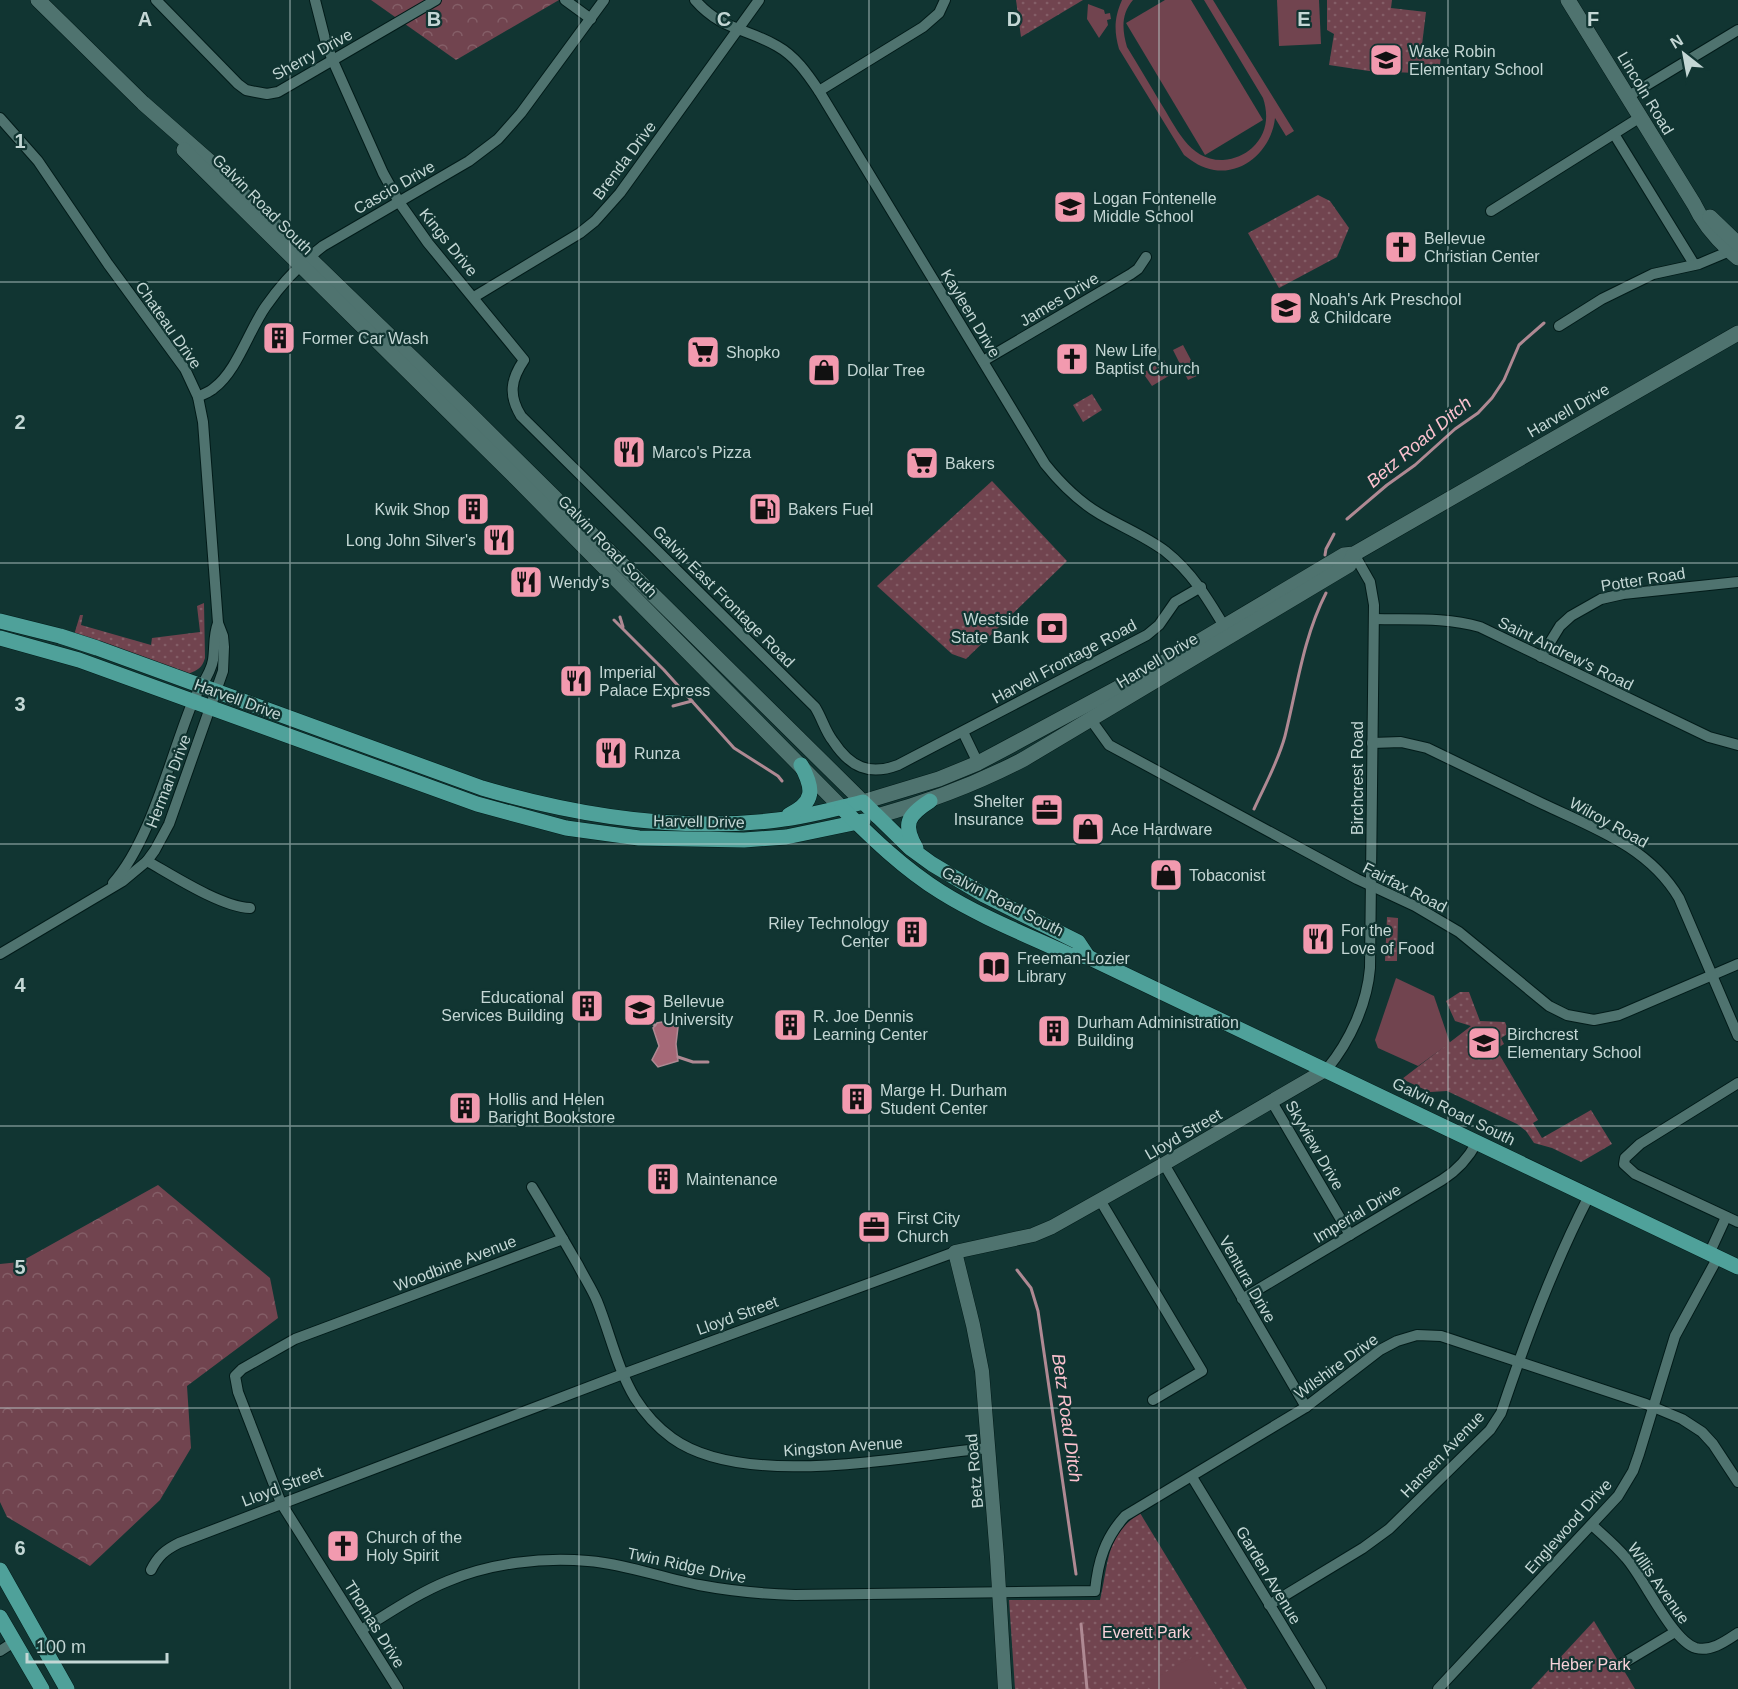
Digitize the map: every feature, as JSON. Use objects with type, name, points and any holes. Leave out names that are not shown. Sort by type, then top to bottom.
[{"type":"main road","name":"Galvin Road South","points":[[38,0],[143,103],[209,161],[631,596],[856,823],[894,857],[940,891],[977,911],[1070,955],[1088,957],[1738,1267]]},
{"type":"main road","name":"Lincoln Road","points":[[1568,0],[1694,204],[1704,211],[1735,251]]},
{"type":"main road","name":"Galvin Road South","points":[[304,261],[644,584],[877,816],[921,856],[957,880],[1078,942],[1088,957]]},
{"type":"main road","name":"Harvell Drive","points":[[0,638],[79,660],[477,804],[566,828],[639,838],[744,840],[786,837],[856,823],[930,801],[988,778],[1091,720],[1344,555],[1354,554],[1736,334]]},
{"type":"main road","name":"Harvell Drive","points":[[0,621],[69,639],[217,690],[482,788],[584,813],[637,820],[717,824],[780,820],[842,808],[939,779],[978,763],[1151,670],[1228,632]]},
{"type":"main road","points":[[780,820],[798,810],[809,798],[811,787],[801,765]]},
{"type":"main road","points":[[921,856],[912,841],[908,827],[912,814],[930,801]]},
{"type":"main road","points":[[0,1570],[67,1689]]},
{"type":"main road","points":[[0,1617],[42,1689]]},
{"type":"street","name":"Sherry Drive","points":[[156,0],[238,84],[246,90],[267,94],[278,92],[436,0]]},
{"type":"street","name":"Kings Drive","points":[[315,0],[333,61],[383,173],[399,202],[428,243],[524,360]]},
{"type":"street","points":[[565,0],[591,19]]},
{"type":"street","name":"Cascio Drive","points":[[198,397],[214,388],[223,379],[265,306],[304,261],[323,246],[469,161],[498,139],[521,114],[604,0]]},
{"type":"street","name":"Kayleen Drive","points":[[695,0],[718,21],[770,42],[789,54],[807,73],[1038,453],[1064,486],[1088,506],[1167,552],[1201,587],[1228,632]]},
{"type":"street","name":"Brenda Drive","points":[[474,297],[564,244],[596,221],[620,193],[759,0]]},
{"type":"street","points":[[819,91],[923,27],[939,13],[945,0]]},
{"type":"street","points":[[1627,97],[1738,30]]},
{"type":"street","name":"Chateau Drive","points":[[0,118],[43,168],[108,264],[185,369],[198,397],[203,422],[218,623],[224,647],[223,671],[217,690]]},
{"type":"street","points":[[1491,211],[1639,118]]},
{"type":"street","points":[[1614,134],[1694,264]]},
{"type":"street","points":[[1559,326],[1653,274],[1735,251]]},
{"type":"street","name":"James Drive","points":[[983,361],[1131,274],[1138,269],[1146,257]]},
{"type":"street","name":"Galvin East Frontage Road","points":[[524,360],[512,385],[514,404],[521,416],[815,707],[831,740],[846,756],[864,768],[880,771],[898,765],[963,732]]},
{"type":"street","name":"Birchcrest Road","points":[[1327,1069],[1346,1040],[1368,985],[1374,605],[1370,582],[1354,554]]},
{"type":"street","name":"Potter Road","points":[[1541,657],[1560,626],[1571,616],[1601,599],[1623,594],[1738,582]]},
{"type":"street","name":"Harvell Frontage Road","points":[[963,732],[1147,635],[1159,625],[1176,602],[1201,587]]},
{"type":"street","name":"Saint Andrew's Road","points":[[1374,620],[1441,620],[1480,627],[1709,737],[1738,745]]},
{"type":"street","name":"Chateau Drive","points":[[200,685],[213,660],[213,642],[218,623]]},
{"type":"street","name":"Herman Drive","points":[[103,894],[119,876],[145,827],[200,685]]},
{"type":"street","name":"Herman Drive","points":[[0,954],[103,894],[147,861],[169,824],[217,690]]},
{"type":"street","name":"Fairfax Road","points":[[1091,720],[1108,745],[1371,886],[1415,906],[1458,932],[1549,1006],[1575,1018],[1594,1020],[1618,1015],[1738,964]]},
{"type":"street","points":[[963,732],[978,763]]},
{"type":"street","name":"Wilroy Road","points":[[1372,743],[1401,742],[1427,748],[1612,837],[1653,864],[1673,889],[1685,911],[1738,1036]]},
{"type":"street","points":[[147,861],[222,902],[241,908],[250,908]]},
{"type":"street","name":"Lloyd Street","points":[[151,1570],[158,1556],[165,1550],[281,1503],[955,1252],[1033,1235],[1052,1227],[1327,1069]]},
{"type":"street","points":[[1738,1083],[1678,1119],[1640,1144],[1624,1158],[1624,1164],[1635,1174],[1738,1222]]},
{"type":"street","name":"Skyview Drive","points":[[1272,1102],[1350,1235]]},
{"type":"street","name":"Imperial Drive","points":[[1242,1299],[1454,1173],[1469,1158],[1477,1142]]},
{"type":"street","name":"Ventura Drive","points":[[1164,1164],[1306,1407]]},
{"type":"street","name":"Kingston Avenue","points":[[532,1187],[597,1299],[623,1374],[635,1397],[650,1419],[672,1439],[699,1452],[721,1459],[770,1466],[814,1467],[988,1448]]},
{"type":"street","name":"Hansen Avenue","points":[[1269,1605],[1363,1548],[1389,1529],[1490,1430],[1501,1413],[1561,1251],[1589,1196]]},
{"type":"street","points":[[1100,1200],[1202,1371],[1153,1400]]},
{"type":"street","name":"Englewood Drive","points":[[1438,1689],[1593,1526],[1618,1496],[1633,1471],[1675,1336],[1714,1256],[1726,1217]]},
{"type":"street","name":"Woodbine Avenue","points":[[359,1316],[563,1239]]},
{"type":"street","name":"Betz Road","points":[[955,1252],[974,1325],[982,1371],[1005,1689]]},
{"type":"street","name":"Thomas Drive","points":[[359,1316],[295,1339],[242,1369],[235,1376],[238,1392],[281,1503],[398,1689]]},
{"type":"street","name":"Wilshire Drive","points":[[1095,1591],[1104,1544],[1113,1529],[1125,1516],[1306,1407],[1380,1350],[1397,1341],[1417,1335],[1441,1336],[1653,1407],[1682,1419],[1702,1431],[1738,1482]]},
{"type":"street","name":"Garden Avenue","points":[[1192,1477],[1321,1689]]},
{"type":"street","name":"Willis Avenue","points":[[1593,1526],[1626,1557],[1644,1581],[1675,1632],[1689,1645],[1697,1648],[1719,1645],[1738,1633]]},
{"type":"street","name":"Twin Ridge Drive","points":[[361,1630],[422,1593],[448,1581],[498,1567],[553,1560],[588,1561],[619,1566],[699,1585],[747,1593],[795,1595],[1095,1591]]},
{"type":"street","points":[[1620,1665],[1675,1632]]},
{"type":"street","points":[[0,1651],[14,1642]]},
{"type":"green space","points":[[371,0],[559,0],[456,60]]},
{"type":"green space","points":[[1016,0],[1083,0],[1021,37]]},
{"type":"green space","points":[[1122,0],[1133,0],[1126,11],[1124,22],[1127,47],[1178,132],[1192,149],[1211,159],[1223,160],[1239,156],[1257,143],[1264,131],[1266,118],[1263,98],[1204,0],[1213,0],[1294,131],[1286,136],[1275,118],[1273,129],[1263,149],[1246,164],[1236,168],[1210,169],[1184,155],[1119,49],[1116,24]]},
{"type":"green space","points":[[1165,0],[1191,0],[1263,120],[1205,155],[1126,23]]},
{"type":"green space","points":[[1277,0],[1319,0],[1321,44],[1279,46]]},
{"type":"green space","points":[[1327,0],[1392,0],[1391,8],[1426,12],[1421,53],[1441,56],[1439,74],[1369,71],[1329,65],[1334,34],[1327,30]]},
{"type":"green space","points":[[1088,4],[1104,10],[1105,14],[1110,13],[1111,19],[1107,20],[1108,25],[1099,38],[1087,19]]},
{"type":"green space","points":[[1318,195],[1330,201],[1349,228],[1337,257],[1279,288],[1248,233]]},
{"type":"green space","points":[[1183,345],[1199,375],[1188,380],[1173,350]]},
{"type":"green space","points":[[1164,360],[1172,374],[1152,386],[1143,373]]},
{"type":"green space","points":[[1092,394],[1102,410],[1083,422],[1073,405]]},
{"type":"green space","points":[[992,481],[1067,561],[966,659],[952,654],[877,586]]},
{"type":"green space","points":[[204,603],[205,658],[199,668],[188,674],[74,635],[80,615],[83,615],[81,625],[151,645],[152,638],[200,632],[197,606]]},
{"type":"green space","points":[[1387,917],[1398,918],[1397,961],[1385,961]]},
{"type":"green space","points":[[1396,978],[1434,996],[1450,1043],[1418,1066],[1378,1048],[1375,1040]]},
{"type":"green space","points":[[1460,992],[1469,992],[1480,1021],[1505,1022],[1509,1033],[1501,1038],[1504,1044],[1496,1049],[1538,1120],[1533,1123],[1542,1138],[1591,1110],[1612,1144],[1581,1162],[1552,1148],[1534,1143],[1526,1131],[1517,1124],[1447,1091],[1430,1092],[1402,1079],[1471,1026],[1455,1021],[1446,1001]]},
{"type":"green space","points":[[158,1185],[270,1278],[278,1318],[187,1386],[191,1448],[160,1500],[90,1566],[7,1517],[0,1502],[0,1264],[20,1262]]},
{"type":"green space","name":"Everett Park","points":[[1140,1513],[1247,1689],[1015,1689],[1009,1600],[1100,1600],[1107,1562],[1114,1541],[1120,1531]]},
{"type":"green space","name":"Heber Park","points":[[1594,1621],[1635,1689],[1531,1689]]},
{"type":"green space","points":[[1198,1654],[1218,1689],[1150,1689],[1146,1683]]},
{"type":"shaded area","points":[[662,1022],[678,1027],[676,1044],[678,1061],[658,1067],[652,1060],[659,1046],[653,1028],[657,1023]]},
{"type":"waterway","name":"Betz Road Ditch","points":[[1347,519],[1415,465],[1455,429],[1478,413],[1504,380],[1519,345],[1544,323]]},
{"type":"waterway","name":"Betz Road Ditch","points":[[1325,555],[1334,534]]},
{"type":"waterway","name":"Betz Road Ditch","points":[[1254,809],[1282,746],[1306,645],[1326,593]]},
{"type":"waterway","points":[[620,617],[623,627]]},
{"type":"waterway","points":[[614,620],[664,670],[734,748],[778,776],[782,781]]},
{"type":"waterway","points":[[673,706],[692,701]]},
{"type":"waterway","points":[[635,1005],[655,1025]]},
{"type":"waterway","points":[[678,1057],[693,1062],[708,1062]]},
{"type":"waterway","name":"Betz Road Ditch","points":[[1017,1270],[1031,1288],[1038,1311],[1076,1574]]},
{"type":"waterway","name":"Betz Road Ditch","points":[[1081,1624],[1087,1689]]},
{"type":"place","name":"Wake Robin Elementary School","points":[[1386,60]]},
{"type":"place","name":"Logan Fontenelle Middle School","points":[[1070,207]]},
{"type":"place","name":"Bellevue Christian Center","points":[[1401,247]]},
{"type":"place","name":"Noah's Ark Preschool & Childcare","points":[[1286,308]]},
{"type":"place","name":"Former Car Wash","points":[[279,338]]},
{"type":"place","name":"Shopko","points":[[703,352]]},
{"type":"place","name":"New Life Baptist Church","points":[[1072,359]]},
{"type":"place","name":"Dollar Tree","points":[[824,370]]},
{"type":"place","name":"Marco's Pizza","points":[[629,452]]},
{"type":"place","name":"Bakers","points":[[922,463]]},
{"type":"place","name":"Kwik Shop","points":[[473,509]]},
{"type":"place","name":"Bakers Fuel","points":[[765,509]]},
{"type":"place","name":"Long John Silver's","points":[[499,540]]},
{"type":"place","name":"Wendy's","points":[[526,582]]},
{"type":"place","name":"Westside State Bank","points":[[1052,628]]},
{"type":"place","name":"Imperial Palace Express","points":[[576,681]]},
{"type":"place","name":"Runza","points":[[611,753]]},
{"type":"place","name":"Shelter Insurance","points":[[1047,810]]},
{"type":"place","name":"Ace Hardware","points":[[1088,829]]},
{"type":"place","name":"Tobaconist","points":[[1166,875]]},
{"type":"place","name":"Riley Technology Center","points":[[912,932]]},
{"type":"place","name":"For the Love of Food","points":[[1318,939]]},
{"type":"place","name":"Freeman-Lozier Library","points":[[994,967]]},
{"type":"place","name":"Educational Services Building","points":[[587,1006]]},
{"type":"place","name":"Bellevue University","points":[[640,1010]]},
{"type":"place","name":"R. Joe Dennis Learning Center","points":[[790,1025]]},
{"type":"place","name":"Durham Administration Building","points":[[1054,1031]]},
{"type":"place","name":"Birchcrest Elementary School","points":[[1484,1043]]},
{"type":"place","name":"Marge H. Durham Student Center","points":[[857,1099]]},
{"type":"place","name":"Hollis and Helen Baright Bookstore","points":[[465,1108]]},
{"type":"place","name":"Maintenance","points":[[663,1179]]},
{"type":"place","name":"First City Church","points":[[874,1227]]},
{"type":"place","name":"Church of the Holy Spirit","points":[[343,1546]]}]
